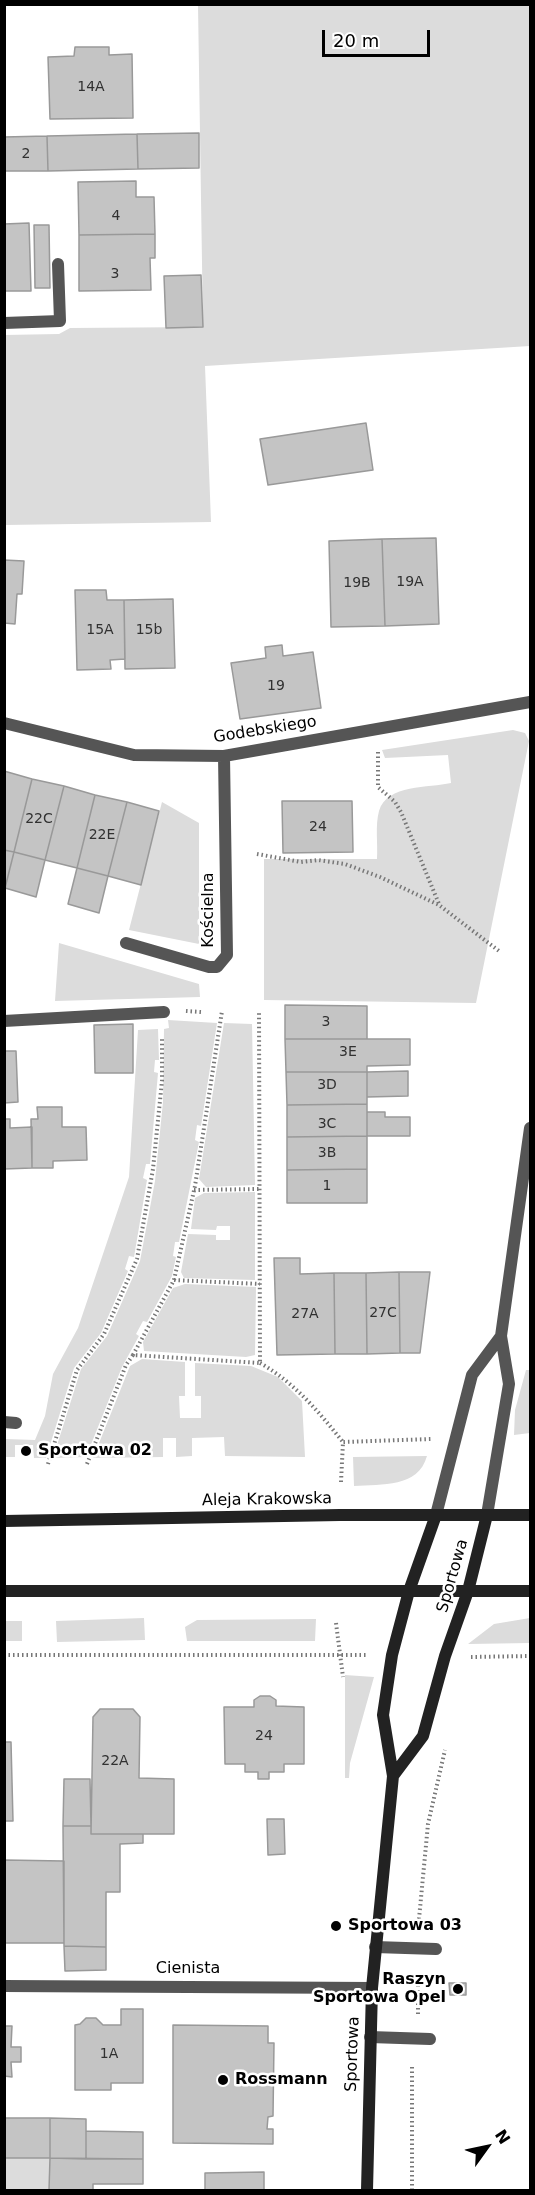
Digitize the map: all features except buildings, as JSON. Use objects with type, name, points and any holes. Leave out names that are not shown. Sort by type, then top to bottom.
[{"type":"main road","name":"Sportowa","points":[[367,2190],[372,1988],[393,1776],[383,1715],[392,1655],[409,1591],[436,1515]]},
{"type":"main road","name":"Sportowa","points":[[393,1776],[423,1736],[445,1656],[468,1591],[487,1515]]},
{"type":"main road","name":"Aleja Krakowska","points":[[4,1521],[531,1515]]},
{"type":"main road","points":[[4,1591],[531,1591]]},
{"type":"street","points":[[4,323],[60,321],[58,264]]},
{"type":"street","name":"Godebskiego","points":[[4,723],[134,755],[224,756],[531,702]]},
{"type":"street","name":"Kościelna","points":[[126,943],[209,967],[217,967],[223,962],[226,955],[224,756]]},
{"type":"street","points":[[4,1021],[161,1012]]},
{"type":"street","points":[[487,1515],[509,1384],[501,1336],[531,1128]]},
{"type":"street","points":[[436,1515],[472,1375],[501,1336]]},
{"type":"street","points":[[375,1947],[436,1949]]},
{"type":"street","name":"Cienista","points":[[4,1986],[372,1988]]},
{"type":"street","points":[[370,2037],[430,2039]]},
{"type":"path","points":[[378,748],[378,787],[395,802],[401,812],[439,905]]},
{"type":"path","points":[[256,854],[301,862],[318,860],[345,864],[380,877],[439,905],[499,951]]},
{"type":"path","points":[[87,1464],[126,1365],[174,1280],[194,1190],[222,1011]]},
{"type":"path","points":[[259,1011],[260,1363]]},
{"type":"path","points":[[48,1464],[77,1370],[104,1334],[137,1259],[153,1169],[162,1081],[161,1012]]},
{"type":"path","points":[[194,1190],[260,1189]]},
{"type":"path","points":[[174,1280],[260,1284]]},
{"type":"path","points":[[133,1354],[260,1363],[278,1373],[305,1396],[343,1442],[341,1482]]},
{"type":"path","points":[[343,1442],[432,1439]]},
{"type":"path","points":[[336,1623],[343,1677]]},
{"type":"path","points":[[4,1655],[372,1655]]},
{"type":"path","points":[[462,1656],[531,1656]]},
{"type":"path","points":[[467,1665],[471,1657]]},
{"type":"path","points":[[419,1919],[428,1824],[446,1747]]},
{"type":"path","points":[[418,1976],[418,2014]]},
{"type":"path","points":[[412,2066],[412,2190]]},
{"type":"shaded area","points":[[198,5],[530,5],[530,346],[205,366],[211,522],[5,525],[4,335],[59,334],[70,328],[203,327]]},
{"type":"shaded area","points":[[513,730],[525,733],[529,741],[476,1003],[264,1000],[264,859],[377,859],[378,817],[383,802],[399,792],[451,783],[448,755],[385,758],[382,750]]},
{"type":"shaded area","points":[[162,802],[199,823],[199,944],[129,930]]},
{"type":"shaded area","points":[[59,943],[199,984],[200,997],[55,1001]]},
{"type":"shaded area","points":[[168,1020],[217,1023],[201,1126],[197,1125],[195,1140],[199,1142],[179,1242],[175,1242],[173,1256],[176,1257],[172,1276],[147,1322],[143,1321],[136,1334],[139,1336],[122,1367],[86,1457],[53,1458],[81,1369],[107,1336],[140,1261],[155,1181],[163,1102],[164,1029],[169,1028]]},
{"type":"shaded area","points":[[224,1023],[252,1024],[255,1185],[206,1187],[199,1179]]},
{"type":"shaded area","points":[[158,1029],[159,1060],[155,1060],[154,1072],[158,1073],[150,1164],[146,1164],[143,1178],[147,1180],[134,1257],[129,1256],[125,1269],[128,1271],[101,1333],[74,1368],[46,1458],[34,1458],[33,1445],[15,1445],[15,1457],[5,1457],[5,1439],[35,1440],[45,1416],[53,1374],[78,1328],[129,1177],[138,1030]]},
{"type":"shaded area","points":[[255,1192],[255,1280],[184,1278],[181,1272],[188,1234],[216,1235],[216,1240],[230,1240],[230,1226],[217,1226],[216,1230],[191,1229],[195,1198],[204,1193]]},
{"type":"shaded area","points":[[185,1284],[256,1287],[255,1355],[246,1357],[144,1351],[143,1342],[173,1288]]},
{"type":"shaded area","points":[[142,1359],[185,1362],[185,1396],[179,1396],[180,1418],[201,1418],[201,1396],[195,1396],[195,1363],[251,1366],[278,1377],[302,1401],[305,1457],[225,1456],[224,1437],[192,1438],[192,1456],[176,1457],[176,1438],[163,1438],[163,1457],[93,1458],[130,1366]]},
{"type":"shaded area","points":[[526,1370],[530,1370],[530,1433],[514,1435],[515,1410]]},
{"type":"shaded area","points":[[427,1456],[416,1474],[407,1479],[387,1484],[354,1486],[353,1457]]},
{"type":"shaded area","points":[[144,1618],[145,1640],[57,1642],[56,1621]]},
{"type":"shaded area","points":[[530,1618],[530,1643],[468,1644],[494,1624]]},
{"type":"shaded area","points":[[316,1619],[315,1641],[187,1641],[185,1627],[197,1620]]},
{"type":"shaded area","points":[[5,1621],[22,1621],[22,1641],[5,1641]]},
{"type":"shaded area","points":[[345,1675],[374,1677],[350,1763],[349,1778],[345,1778]]},
{"type":"shaded area","points":[[5,2158],[50,2158],[49,2190],[5,2190]]},
{"type":"place","name":"Sportowa 02","points":[[26,1451]]},
{"type":"place","name":"Sportowa 03","points":[[336,1926]]},
{"type":"place","name":"Raszyn Sportowa Opel","points":[[458,1989]]},
{"type":"place","name":"Rossmann","points":[[223,2080]]}]
